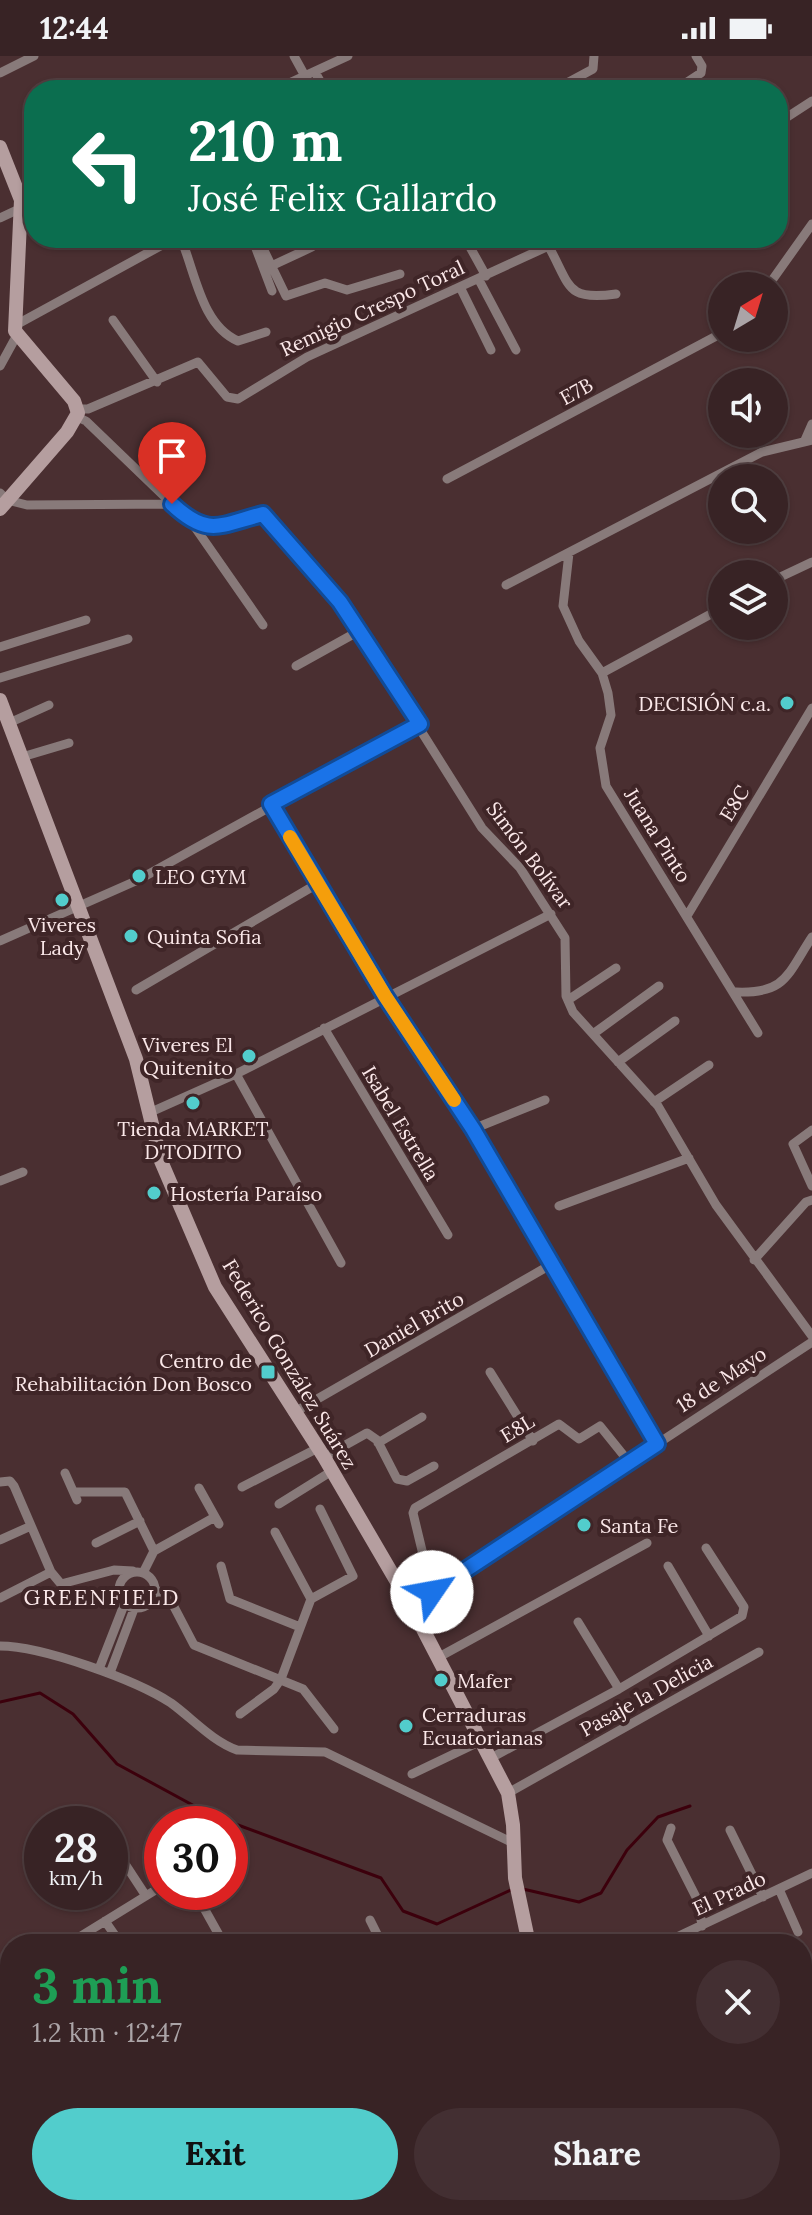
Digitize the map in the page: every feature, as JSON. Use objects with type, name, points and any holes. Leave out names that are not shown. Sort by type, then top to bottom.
[{"type":"street","points":[[0,73],[34,56]]},
{"type":"street","points":[[294,56],[305,76]]},
{"type":"street","points":[[296,80],[348,56]]},
{"type":"street","points":[[573,80],[593,69],[594,56]]},
{"type":"street","points":[[689,80],[702,71],[696,56]]},
{"type":"street","points":[[315,72],[319,80]]},
{"type":"street","points":[[788,117],[812,101]]},
{"type":"street","points":[[0,147],[24,199]]},
{"type":"street","points":[[0,218],[24,207]]},
{"type":"street","points":[[778,272],[812,224]]},
{"type":"street","points":[[0,366],[16,331],[24,247]]},
{"type":"street","points":[[16,331],[166,248]]},
{"type":"street","points":[[184,248],[213,323],[224,335],[245,341],[266,332]]},
{"type":"street","points":[[257,248],[286,296],[325,283],[347,290],[400,274]]},
{"type":"street","points":[[261,248],[272,291]]},
{"type":"street","points":[[267,268],[310,248]]},
{"type":"street","points":[[469,248],[516,350]]},
{"type":"street","name":"Remigio Crespo Toral","points":[[78,413],[198,362],[227,397],[238,399],[307,357],[547,248]]},
{"type":"street","points":[[550,248],[574,292],[585,298],[616,294]]},
{"type":"street","points":[[461,289],[491,350]]},
{"type":"street","points":[[113,320],[157,382]]},
{"type":"street","points":[[16,331],[78,413],[192,523],[263,625]]},
{"type":"street","name":"E7B","points":[[447,479],[708,340]]},
{"type":"street","points":[[78,413],[2,500],[27,505],[172,504]]},
{"type":"street","points":[[506,585],[762,452],[808,440],[812,424]]},
{"type":"street","name":"Simón Bolívar","points":[[192,523],[213,527],[263,514],[332,592],[420,724],[482,828],[520,868],[565,938],[568,1000]]},
{"type":"street","name":"Juana Pinto","points":[[569,553],[563,606],[579,641],[602,673],[611,715],[600,748],[606,786],[736,992],[758,1033]]},
{"type":"street","points":[[788,573],[812,562]]},
{"type":"street","points":[[602,673],[708,616]]},
{"type":"street","points":[[0,647],[86,620]]},
{"type":"street","points":[[296,666],[359,631]]},
{"type":"street","points":[[0,678],[128,639]]},
{"type":"street","name":"Federico González Suárez","points":[[0,700],[136,1059],[161,1161],[215,1287],[293,1413],[321,1452],[411,1606],[508,1793],[515,1878],[527,1934]]},
{"type":"street","points":[[9,723],[49,705]]},
{"type":"street","name":"E8C","points":[[687,916],[812,708]]},
{"type":"street","points":[[0,941],[138,880],[420,724]]},
{"type":"street","points":[[22,757],[69,743]]},
{"type":"street","points":[[271,804],[385,996],[473,1129],[657,1444]]},
{"type":"street","points":[[136,990],[317,884]]},
{"type":"street","points":[[151,1112],[236,1074],[551,914]]},
{"type":"street","points":[[736,992],[763,993],[774,988],[812,937]]},
{"type":"street","points":[[616,968],[568,1000],[573,1012],[654,1102],[754,1260],[812,1339]]},
{"type":"street","points":[[593,1034],[659,986]]},
{"type":"street","points":[[618,1062],[675,1021]]},
{"type":"street","name":"Isabel Estrella","points":[[324,1028],[448,1235]]},
{"type":"street","points":[[654,1102],[709,1065]]},
{"type":"street","points":[[236,1074],[341,1263]]},
{"type":"street","points":[[473,1129],[545,1100]]},
{"type":"street","points":[[812,1130],[793,1144],[812,1186]]},
{"type":"street","points":[[559,1206],[689,1158]]},
{"type":"street","points":[[0,1181],[23,1172]]},
{"type":"street","points":[[754,1260],[806,1202],[812,1200]]},
{"type":"street","name":"Daniel Brito","points":[[293,1413],[552,1264]]},
{"type":"street","name":"18 de Mayo","points":[[411,1606],[812,1339]]},
{"type":"street","points":[[490,1372],[533,1441]]},
{"type":"street","points":[[378,1443],[422,1417]]},
{"type":"street","name":"E8L","points":[[432,1592],[413,1513],[415,1508],[559,1424],[579,1439],[600,1426],[629,1462]]},
{"type":"street","points":[[242,1487],[363,1433],[373,1436],[391,1471],[402,1481],[434,1466]]},
{"type":"street","points":[[279,1504],[332,1471]]},
{"type":"street","points":[[65,1473],[75,1496],[125,1492],[154,1551]]},
{"type":"street","points":[[0,1482],[10,1481],[14,1486],[55,1580],[67,1585],[114,1570],[139,1571],[152,1578],[154,1588],[148,1603],[129,1607]]},
{"type":"street","points":[[122,1580],[139,1571],[154,1551],[217,1521],[199,1488]]},
{"type":"street","points":[[240,1714],[274,1689],[281,1679],[311,1599],[353,1576],[320,1509]]},
{"type":"street","points":[[90,1530],[96,1545],[140,1521]]},
{"type":"street","points":[[0,1540],[31,1526]]},
{"type":"street","points":[[275,1532],[311,1599]]},
{"type":"street","points":[[439,1657],[647,1543]]},
{"type":"street","points":[[491,1758],[619,1689],[744,1612],[706,1548]]},
{"type":"street","points":[[221,1566],[230,1599],[300,1627]]},
{"type":"street","points":[[668,1566],[709,1636]]},
{"type":"street","points":[[114,1570],[122,1580],[119,1596],[129,1607]]},
{"type":"street","points":[[0,1598],[51,1572]]},
{"type":"street","points":[[154,1588],[171,1601],[188,1638],[200,1649],[303,1689],[334,1729]]},
{"type":"street","points":[[99,1669],[129,1607]]},
{"type":"street","points":[[110,1673],[129,1607]]},
{"type":"street","points":[[578,1622],[619,1689]]},
{"type":"street","points":[[2,1643],[110,1673],[169,1702],[225,1746],[237,1750],[325,1752],[511,1842]]},
{"type":"street","name":"Pasaje la Delicia","points":[[508,1793],[759,1652]]},
{"type":"street","points":[[412,1774],[483,1740]]},
{"type":"street","points":[[671,1828],[667,1840],[698,1901],[702,1926]]},
{"type":"street","points":[[730,1830],[763,1897]]},
{"type":"street","points":[[128,1868],[144,1893]]},
{"type":"street","name":"El Prado","points":[[684,1934],[812,1873]]},
{"type":"street","points":[[779,1889],[798,1932]]},
{"type":"street","points":[[84,1934],[144,1897]]},
{"type":"street","points":[[205,1910],[218,1934]]},
{"type":"street","points":[[370,1920],[377,1934]]},
{"type":"street","points":[[105,1921],[114,1934]]},
{"type":"waterway","points":[[0,1702],[40,1693],[73,1714],[117,1764],[211,1815],[381,1878],[403,1911],[437,1924],[511,1890]]},
{"type":"waterway","points":[[523,1889],[579,1902],[601,1893],[627,1850],[658,1817],[690,1806]]},
{"type":"slow traffic","points":[[290,837],[385,996],[454,1100]]},
{"type":"place","name":"DECISIÓN c.a.","points":[[787,703]]},
{"type":"place","name":"LEO GYM","points":[[139,876]]},
{"type":"place","name":"Viveres Lady","points":[[62,900]]},
{"type":"place","name":"Quinta Sofia","points":[[131,936]]},
{"type":"place","name":"Viveres El Quitenito","points":[[249,1056]]},
{"type":"place","name":"Tienda MARKET D'TODITO","points":[[193,1103]]},
{"type":"place","name":"Hostería Paraíso","points":[[154,1193]]},
{"type":"place","name":"Centro de Rehabilitación Don Bosco","points":[[268,1372]]},
{"type":"place","name":"Santa Fe","points":[[584,1525]]},
{"type":"place","name":"Mafer","points":[[441,1680]]},
{"type":"place","name":"Cerraduras Ecuatorianas","points":[[406,1726]]},
{"type":"district","name":"GREENFIELD","points":[[102,1597]]},
{"type":"route","points":[[172,504],[192,523],[213,527],[263,514],[340,602],[420,724],[271,804],[385,996],[473,1129],[657,1444],[432,1592]]}]
